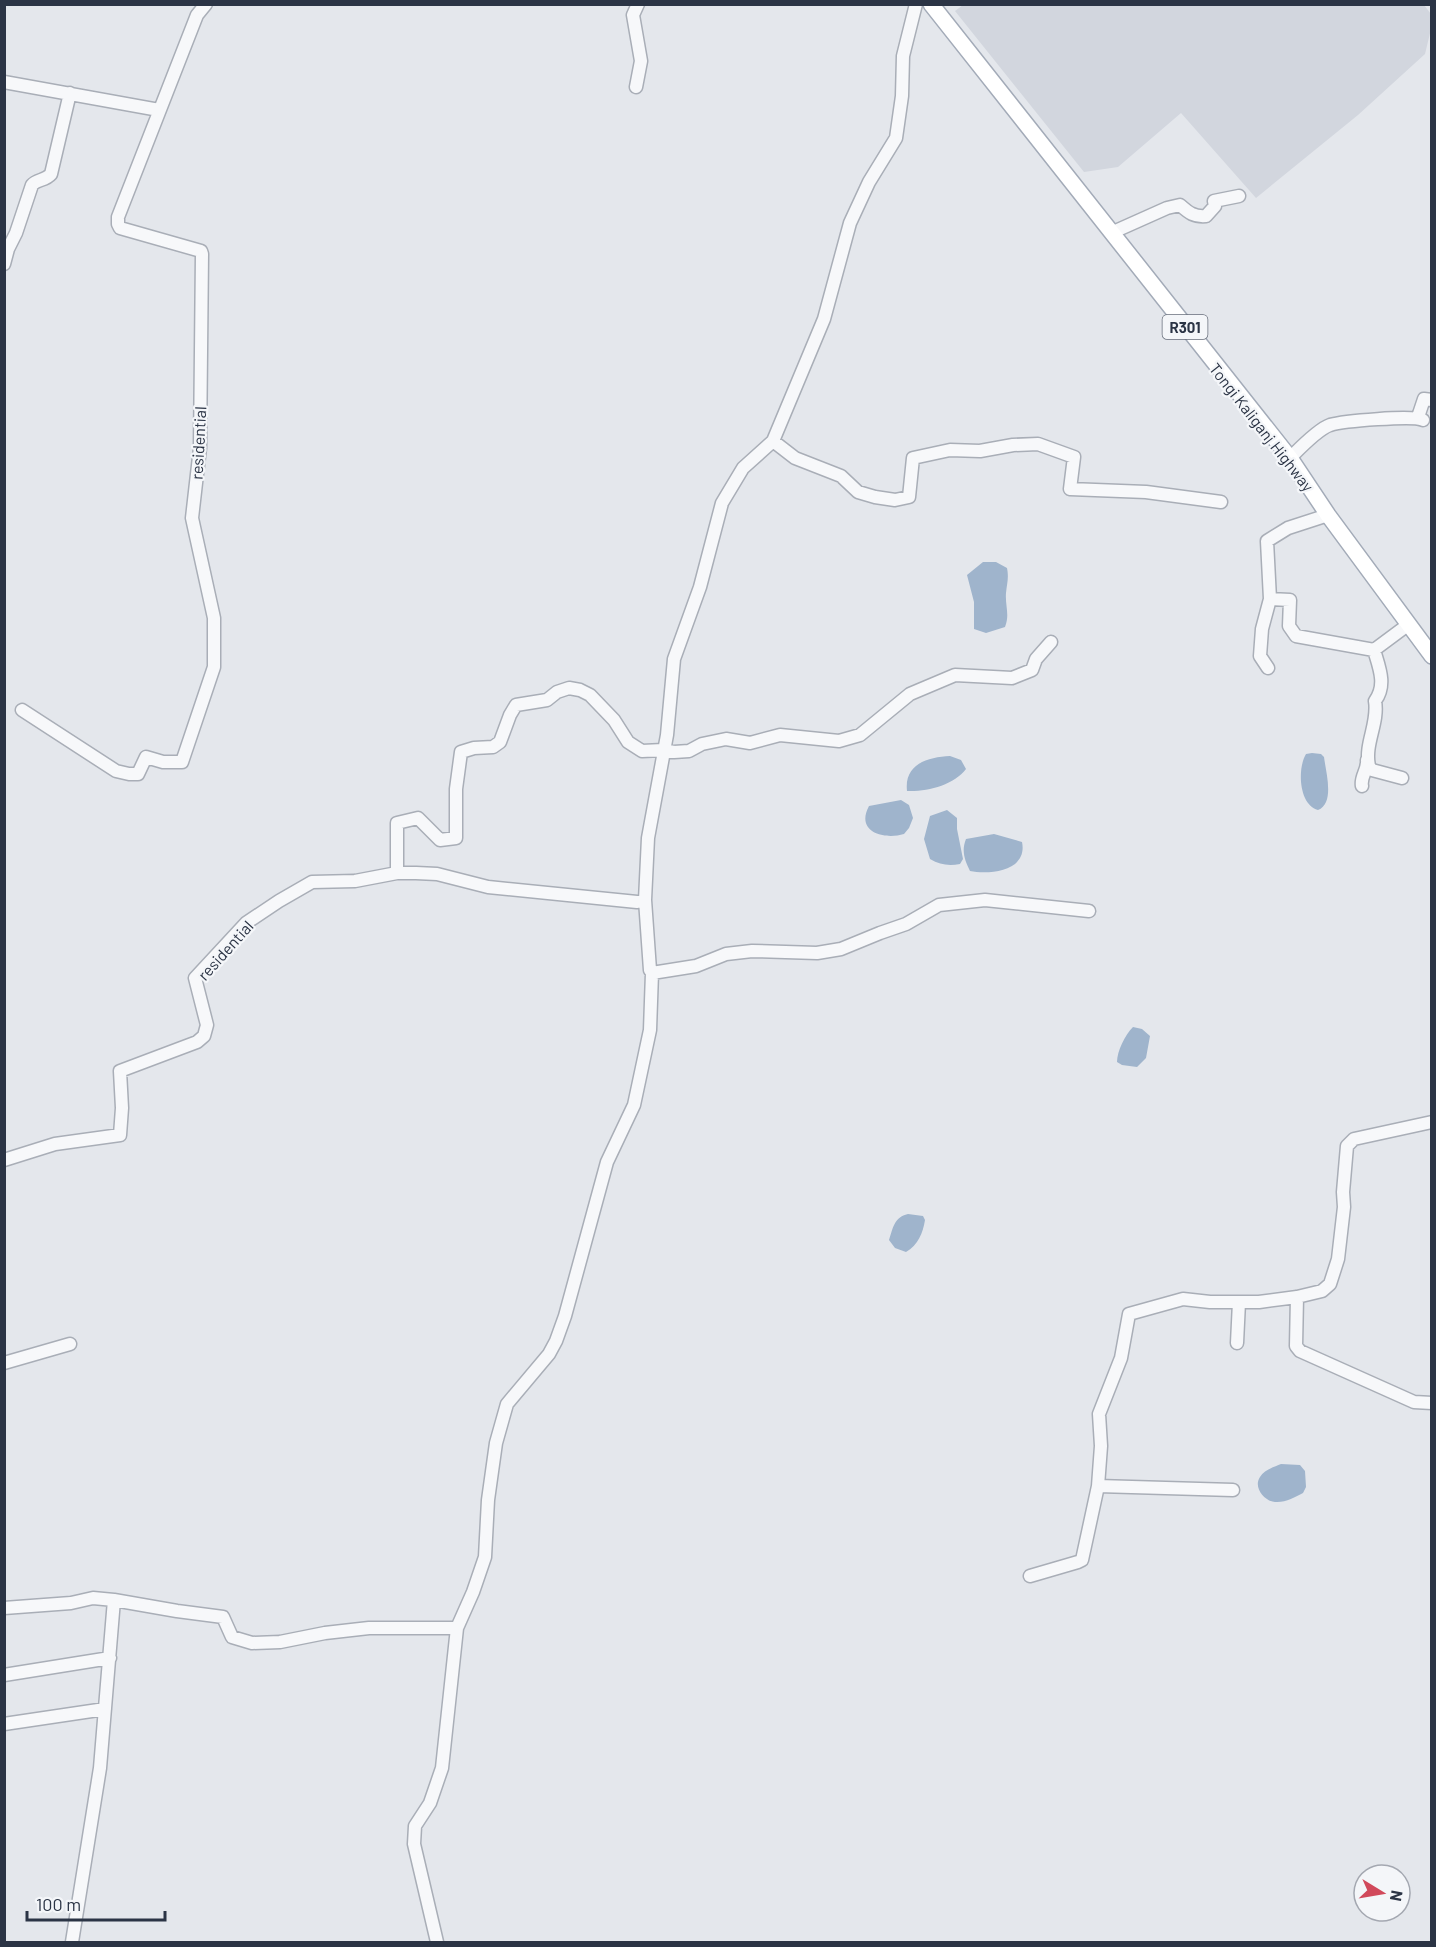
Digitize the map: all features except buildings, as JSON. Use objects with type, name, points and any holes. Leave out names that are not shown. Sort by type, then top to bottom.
[{"type":"main road","name":"Tongi Kaliganj Highway","points":[[931,4],[1290,458],[1328,515],[1431,656]]},
{"type":"street","name":"residential","points":[[22,710],[116,771],[138,774],[146,757],[163,762],[182,762],[214,667],[213,618],[192,518],[200,448],[202,254],[201,251],[120,228],[118,224],[118,217],[197,15],[206,4]]},
{"type":"street","points":[[636,87],[641,60],[633,15],[638,4]]},
{"type":"street","points":[[437,1942],[414,1844],[415,1826],[430,1803],[442,1768],[456,1628],[473,1592],[485,1557],[488,1500],[496,1443],[507,1404],[549,1354],[556,1341],[607,1162],[634,1105],[650,1030],[652,973],[645,900],[648,838],[667,735],[674,659],[700,587],[722,503],[743,468],[773,441],[824,319],[850,223],[869,182],[896,138],[902,96],[903,56],[916,4]]},
{"type":"street","points":[[4,82],[159,111]]},
{"type":"street","points":[[4,264],[32,185],[35,181],[47,179],[51,174],[70,93]]},
{"type":"street","points":[[1111,233],[1167,208],[1180,205],[1190,214],[1198,217],[1206,216],[1215,206],[1214,201],[1239,196]]},
{"type":"street","points":[[1290,458],[1329,426],[1421,419],[1424,399],[1431,400]]},
{"type":"street","points":[[773,441],[795,458],[841,476],[858,492],[896,500],[909,497],[913,458],[950,450],[980,451],[1013,445],[1038,444],[1074,457],[1070,489],[1146,492],[1221,502]]},
{"type":"street","points":[[1268,668],[1260,656],[1262,629],[1270,599],[1267,541],[1288,528],[1328,515]]},
{"type":"street","points":[[1270,599],[1290,600],[1289,626],[1296,636],[1374,650],[1409,624]]},
{"type":"street","points":[[397,873],[397,823],[418,818],[440,840],[456,838],[456,789],[461,752],[474,748],[493,747],[500,742],[516,705],[547,700],[557,692],[569,688],[580,690],[590,695],[614,720],[628,742],[642,751],[688,751],[702,744],[726,739],[750,743],[780,735],[839,741],[860,735],[910,694],[955,675],[1012,678],[1032,670],[1036,659],[1052,642]]},
{"type":"street","points":[[1362,786],[1370,735],[1373,729],[1375,700],[1380,694],[1382,681],[1374,650]]},
{"type":"street","points":[[1367,760],[1372,770],[1401,778]]},
{"type":"street","name":"residential","points":[[4,1160],[55,1144],[120,1135],[122,1108],[120,1071],[197,1042],[204,1036],[207,1025],[195,978],[246,923],[312,882],[355,881],[397,873],[437,874],[498,888],[637,902],[645,900]]},
{"type":"street","points":[[652,973],[696,966],[726,954],[752,951],[817,953],[841,950],[906,924],[939,905],[985,900],[1089,911]]},
{"type":"street","points":[[1030,1576],[1082,1560],[1098,1486],[1101,1446],[1099,1414],[1121,1358],[1129,1314],[1183,1299],[1259,1302],[1322,1291],[1330,1284],[1338,1259],[1344,1207],[1347,1146],[1354,1139],[1431,1122]]},
{"type":"street","points":[[1297,1297],[1296,1346],[1300,1351],[1414,1402],[1431,1403]]},
{"type":"street","points":[[1237,1343],[1239,1302]]},
{"type":"street","points":[[4,1363],[70,1344]]},
{"type":"street","points":[[1098,1486],[1233,1490]]},
{"type":"street","points":[[4,1608],[71,1603],[93,1598],[114,1600],[223,1617],[227,1621],[232,1637],[252,1643],[280,1642],[325,1633],[369,1628],[456,1628]]},
{"type":"street","points":[[72,1942],[100,1768],[114,1600]]},
{"type":"street","points":[[4,1675],[110,1658]]},
{"type":"street","points":[[4,1724],[105,1709]]},
{"type":"shaded area","points":[[963,5],[1424,5],[1431,14],[1431,29],[1425,54],[1358,115],[1256,198],[1181,113],[1118,167],[1084,172],[955,11]]},
{"type":"water","points":[[983,562],[996,562],[1007,568],[1008,575],[1005,627],[986,633],[974,629],[974,602],[967,575]]},
{"type":"water","points":[[1306,754],[1321,754],[1324,757],[1327,779],[1326,801],[1318,810],[1312,807],[1303,794],[1301,777],[1301,768]]},
{"type":"water","points":[[950,756],[961,760],[966,769],[961,775],[940,786],[907,791],[909,774],[913,768],[926,760]]},
{"type":"water","points":[[901,800],[909,805],[913,818],[904,834],[880,835],[869,828],[866,815],[869,806]]},
{"type":"water","points":[[947,810],[957,818],[963,859],[960,864],[937,863],[930,859],[924,839],[930,816]]},
{"type":"water","points":[[994,834],[1022,842],[1019,859],[1006,869],[987,872],[970,871],[964,852],[966,839]]},
{"type":"water","points":[[1133,1027],[1142,1029],[1150,1036],[1146,1058],[1137,1067],[1117,1062],[1122,1043]]},
{"type":"water","points":[[908,1214],[923,1216],[925,1220],[919,1238],[906,1252],[895,1248],[889,1240],[897,1220]]},
{"type":"water","points":[[1281,1464],[1300,1465],[1305,1471],[1306,1487],[1303,1493],[1297,1496],[1286,1501],[1275,1502],[1267,1499],[1261,1493],[1258,1481],[1264,1472]]}]
